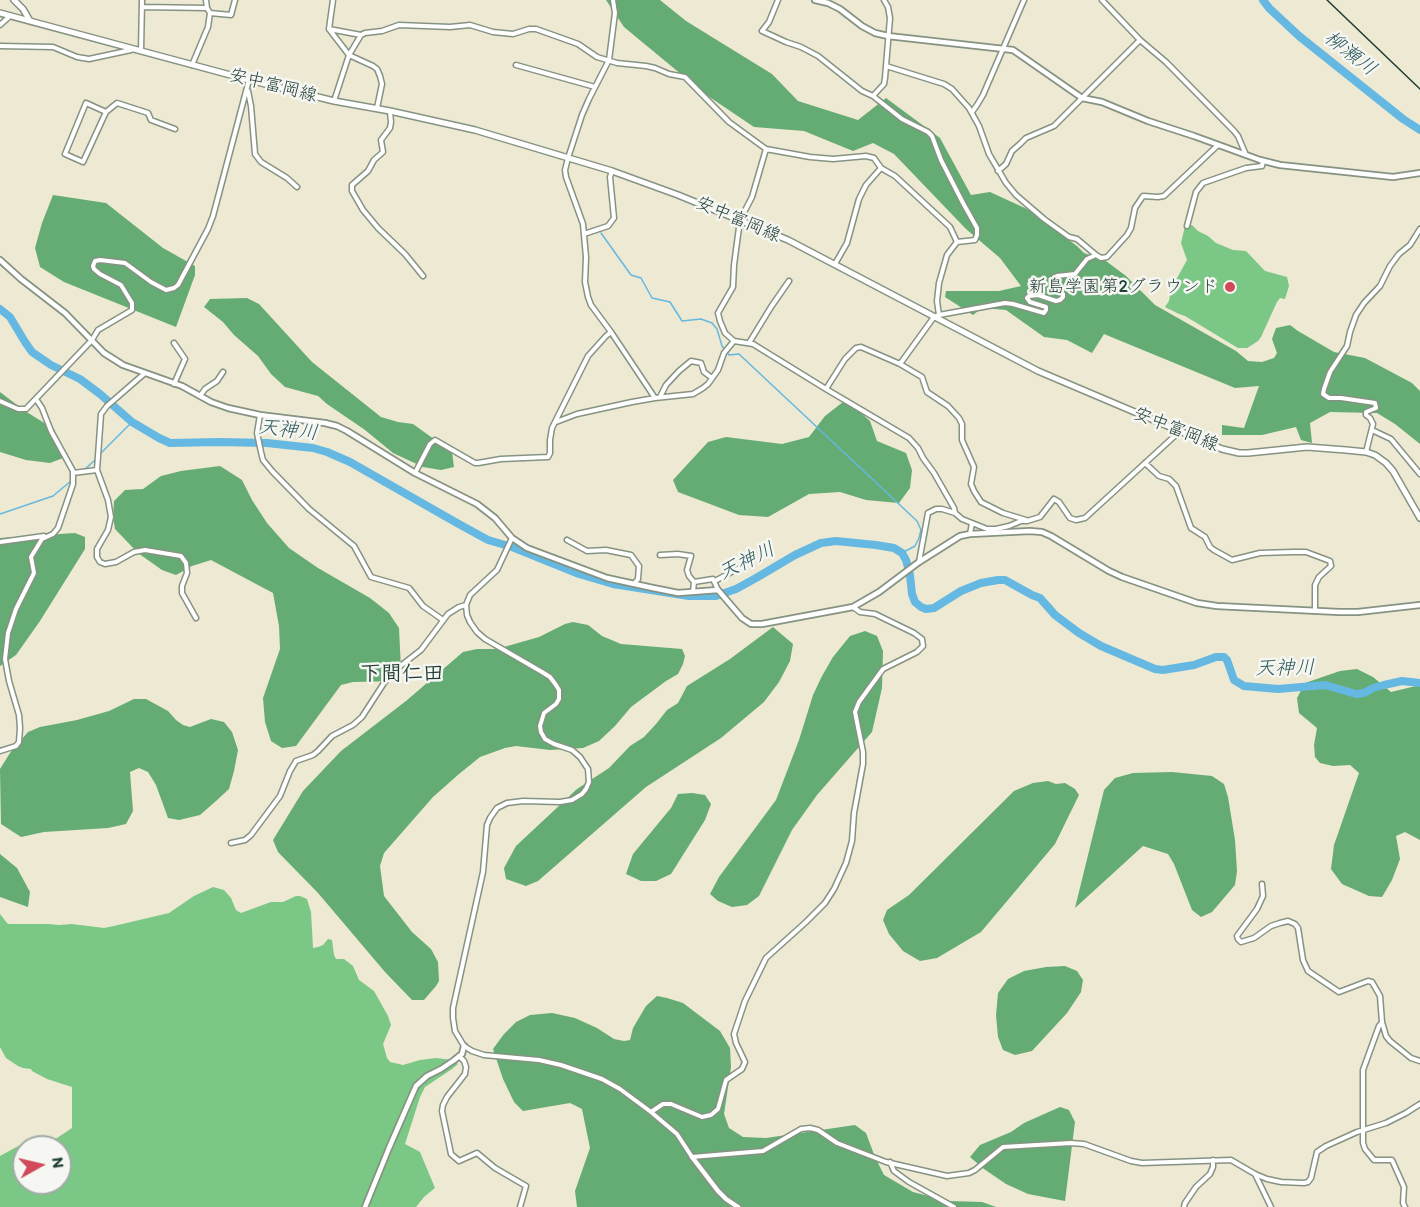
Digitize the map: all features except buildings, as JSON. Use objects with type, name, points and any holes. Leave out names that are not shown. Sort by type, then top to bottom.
[{"type":"main road","points":[[14,0],[30,21]]},
{"type":"main road","name":"安中富岡線","points":[[0,13],[334,101],[475,130],[612,171],[788,240],[937,316],[1038,371],[1222,449],[1239,453],[1307,447],[1366,452],[1375,455],[1396,476],[1420,518]]},
{"type":"street","points":[[0,46],[53,47],[77,57],[89,59],[138,50],[142,0]]},
{"type":"street","points":[[192,65],[208,27],[210,13],[206,0]]},
{"type":"street","points":[[210,13],[231,15],[235,0]]},
{"type":"street","points":[[333,0],[329,29],[349,55],[377,69],[380,76],[382,84],[376,108]]},
{"type":"street","points":[[613,0],[615,13],[609,60],[582,116],[568,158],[566,177],[583,224],[586,257],[585,282],[591,305],[657,397]]},
{"type":"street","points":[[778,0],[769,22],[762,31],[818,56],[902,119],[928,132],[976,228],[975,240],[957,242],[947,255],[939,283],[937,316],[900,364]]},
{"type":"street","points":[[815,0],[840,9],[875,33],[1013,50],[1082,98],[1102,102],[1148,121],[1263,161],[1280,165],[1393,177],[1420,173]]},
{"type":"street","points":[[873,96],[884,84],[890,12],[884,0]]},
{"type":"street","points":[[972,111],[983,95],[1024,0]]},
{"type":"street","points":[[1102,0],[1238,136],[1246,156]]},
{"type":"street","points":[[142,7],[207,8]]},
{"type":"street","points":[[0,25],[10,16]]},
{"type":"street","points":[[329,29],[361,35],[399,25],[450,27],[470,25],[493,32],[513,34],[536,29],[578,44],[597,57],[655,68],[685,77],[729,122],[766,149],[810,158],[833,159],[866,156],[874,158],[881,168],[895,176],[950,227],[957,242]]},
{"type":"street","points":[[334,101],[349,55],[361,35]]},
{"type":"street","points":[[998,171],[1006,164],[1012,151],[1026,138],[1054,126],[1140,39]]},
{"type":"street","points":[[516,65],[595,87]]},
{"type":"street","points":[[886,66],[944,84],[952,89],[972,111],[989,154],[1006,183],[1028,206],[1101,258],[1107,257],[1127,236],[1135,208],[1143,196],[1164,196],[1218,145]]},
{"type":"street","points":[[0,401],[26,409],[92,340],[98,330],[133,309],[132,303],[120,284],[94,269],[95,261],[125,263],[166,290],[178,285],[213,216],[249,80]]},
{"type":"street","points":[[247,87],[251,105],[255,154],[261,162],[297,187]]},
{"type":"street","points":[[106,112],[86,103],[65,154],[83,162],[106,112],[117,103],[148,113],[151,120],[175,129]]},
{"type":"street","points":[[390,111],[390,128],[381,140],[383,152],[374,160],[368,171],[352,185],[352,191],[363,210],[378,228],[405,254],[423,276]]},
{"type":"street","points":[[766,149],[752,197],[740,220],[733,287],[718,313],[725,333],[734,341],[753,344],[909,438],[918,447],[934,473],[955,513]]},
{"type":"street","points":[[1187,226],[1196,192],[1203,183],[1246,168],[1262,166],[1263,161]]},
{"type":"street","points":[[834,264],[848,243],[859,199],[881,168]]},
{"type":"street","points":[[584,234],[608,226],[615,218],[610,177],[612,171]]},
{"type":"street","points":[[1366,452],[1373,424],[1366,412],[1376,408],[1375,403],[1329,398],[1323,394],[1324,389],[1330,372],[1347,346],[1356,315],[1380,286],[1390,266],[1410,245],[1420,229]]},
{"type":"street","points":[[937,316],[1005,303],[1044,313],[1046,307],[1030,302],[1027,298],[1038,295],[1056,301],[1060,300],[1063,294],[1052,285],[1054,278],[1075,274],[1088,259],[1096,255]]},
{"type":"street","points":[[0,260],[65,314],[115,362],[174,384],[218,405],[260,415],[337,426],[415,474],[477,504],[495,518],[519,544],[537,552],[607,578],[666,591],[719,590]]},
{"type":"street","points":[[748,344],[789,281]]},
{"type":"street","points":[[415,474],[430,444],[435,440],[475,463],[501,459],[548,457],[552,428],[588,356],[612,332]]},
{"type":"street","points":[[555,423],[577,414],[657,397],[693,394],[703,388],[712,378],[718,370],[724,353],[734,341]]},
{"type":"street","points":[[174,343],[185,359],[174,384]]},
{"type":"street","points":[[826,389],[845,359],[861,346],[922,377],[927,392],[948,406],[962,424],[962,440],[974,467],[971,483],[981,502],[1027,521]]},
{"type":"street","points":[[657,397],[679,370],[691,361],[701,363],[704,372],[712,378]]},
{"type":"street","points":[[200,396],[217,381],[223,372]]},
{"type":"street","points":[[145,373],[101,414],[97,470],[108,500],[111,517],[108,530],[97,549],[98,560],[105,564],[113,563],[134,552],[145,550],[180,556],[186,563],[187,573],[182,593],[196,618]]},
{"type":"street","points":[[0,542],[53,534],[58,528],[74,484],[73,472],[36,399]]},
{"type":"street","points":[[260,415],[257,433],[261,452],[263,460],[272,471],[309,509],[354,546],[371,577],[409,588],[423,606],[443,620]]},
{"type":"street","points":[[1372,430],[1391,439],[1420,474]]},
{"type":"street","points":[[919,562],[928,513],[936,509],[955,513],[962,519],[987,529],[996,529],[1040,517],[1054,499],[1059,502],[1070,518],[1076,520],[1085,518],[1179,432]]},
{"type":"street","points":[[1145,463],[1159,476],[1169,479],[1176,486],[1191,528],[1205,537],[1210,547],[1232,560],[1260,553],[1306,552],[1330,561],[1332,566],[1319,577],[1315,585],[1315,611]]},
{"type":"street","points":[[73,472],[97,470]]},
{"type":"street","points":[[969,534],[972,523]]},
{"type":"street","points":[[715,581],[723,596],[742,618],[748,623],[762,624],[853,607],[954,539],[969,534],[1030,531],[1042,532],[1051,536],[1109,571],[1197,603],[1217,606],[1358,612],[1420,605]]},
{"type":"street","points":[[0,752],[16,746],[19,742],[21,728],[5,659],[8,633],[16,609],[34,573],[31,557],[42,539],[47,536]]},
{"type":"street","points":[[512,538],[497,570],[470,594],[466,605],[470,622],[477,632],[492,644],[550,677],[559,690],[559,699],[556,704],[544,712],[540,726],[541,732],[545,739],[572,750],[580,757],[590,778],[586,789],[572,800],[507,803],[497,808],[490,818],[487,825],[483,872],[453,1008],[455,1031],[464,1046],[472,1051],[484,1055],[539,1060],[576,1069],[611,1084],[651,1112],[677,1134],[718,1191],[738,1207]]},
{"type":"street","points":[[567,540],[587,551],[606,550],[632,555],[639,566],[638,579],[634,584]]},
{"type":"street","points":[[660,555],[691,556],[687,570],[694,582],[693,592]]},
{"type":"street","points":[[694,582],[711,579],[715,581],[737,569]]},
{"type":"street","points":[[231,843],[245,840],[250,835],[279,796],[296,761],[313,755],[332,736],[353,725],[362,717],[394,671],[422,650],[447,614],[466,605]]},
{"type":"street","points":[[651,1112],[663,1104],[671,1104],[702,1117],[711,1115],[718,1109],[726,1080],[742,1069],[745,1062],[734,1034],[745,1001],[766,958],[822,906],[834,889],[846,863],[852,841],[854,813],[863,764],[863,752],[855,712],[859,702],[883,669],[917,652],[923,646],[922,639],[914,633],[875,614],[860,612],[853,607]]},
{"type":"street","points":[[1262,884],[1263,896],[1257,909],[1237,936],[1238,939],[1241,942],[1254,938],[1271,926],[1280,923],[1288,921],[1295,924],[1298,928],[1303,960],[1308,970],[1339,992],[1368,981],[1372,982],[1380,996],[1382,1022],[1386,1036],[1411,1058],[1420,1061]]},
{"type":"street","points":[[1382,1022],[1363,1070],[1363,1143],[1374,1160],[1392,1160],[1404,1187],[1405,1207]]},
{"type":"street","points":[[365,1207],[416,1086],[462,1054],[464,1046]]},
{"type":"street","points":[[459,1056],[464,1061],[465,1074],[447,1097],[442,1110],[451,1154],[459,1161],[477,1153],[495,1168],[526,1186],[520,1207]]},
{"type":"street","points":[[693,1157],[763,1151],[801,1129],[810,1128],[819,1130],[837,1143],[889,1162],[947,1176],[975,1170],[1003,1147],[1071,1143],[1084,1144],[1142,1163],[1231,1161],[1255,1174],[1281,1182],[1304,1183],[1311,1178],[1317,1152],[1326,1146],[1396,1118],[1420,1104]]},
{"type":"street","points":[[1184,1207],[1196,1187],[1210,1174],[1213,1160]]},
{"type":"street","points":[[889,1162],[894,1171],[909,1182],[954,1207]]},
{"type":"street","points":[[1255,1174],[1271,1207]]},
{"type":"green space","points":[[606,0],[660,0],[686,21],[772,74],[798,101],[858,120],[886,98],[940,138],[971,195],[990,192],[1027,209],[1084,253],[1106,261],[1126,276],[1155,305],[1236,351],[1248,361],[1262,362],[1274,358],[1277,353],[1272,339],[1276,328],[1290,325],[1334,352],[1365,358],[1412,383],[1420,391],[1420,444],[1377,413],[1330,412],[1310,423],[1312,443],[1301,440],[1296,427],[1262,435],[1222,435],[1222,425],[1244,428],[1259,386],[1235,388],[1104,334],[1092,353],[1067,340],[1044,337],[1006,310],[982,308],[973,315],[945,297],[946,291],[999,291],[1021,286],[1000,258],[966,229],[894,154],[873,143],[853,151],[804,131],[754,127],[705,94],[624,27]]},
{"type":"green space","points":[[53,195],[106,203],[163,248],[195,266],[195,275],[176,327],[64,282],[40,267],[35,248]]},
{"type":"green space","name":"新島学園第2グラウンド","points":[[1192,225],[1216,243],[1233,250],[1246,251],[1265,271],[1287,277],[1289,286],[1285,299],[1280,298],[1261,337],[1247,348],[1238,348],[1185,316],[1165,307],[1169,301],[1171,289],[1187,260],[1181,243],[1185,226]]},
{"type":"green space","points":[[247,298],[259,304],[312,362],[381,417],[413,424],[452,452],[454,467],[441,470],[423,467],[393,453],[318,396],[285,387],[271,374],[258,356],[204,307],[210,299]]},
{"type":"green space","points":[[0,392],[54,429],[61,445],[63,458],[50,463],[26,460],[0,452]]},
{"type":"green space","points":[[843,402],[853,406],[870,421],[877,441],[906,453],[912,470],[910,488],[899,503],[866,500],[840,492],[809,494],[768,517],[739,515],[678,492],[673,480],[708,442],[726,437],[782,444],[809,437],[825,416]]},
{"type":"green space","points":[[220,466],[242,480],[267,523],[289,548],[370,598],[389,613],[399,628],[401,670],[397,681],[353,682],[341,685],[296,746],[282,748],[271,741],[265,722],[263,698],[280,649],[279,626],[273,593],[211,560],[192,566],[176,575],[162,570],[138,553],[115,529],[114,501],[125,490],[143,489],[161,476]]},
{"type":"green space","points":[[75,533],[85,537],[85,549],[16,655],[0,666],[0,538]]},
{"type":"green space","points":[[573,622],[588,625],[602,636],[621,644],[682,649],[685,656],[683,664],[678,674],[631,707],[599,741],[583,748],[550,750],[516,746],[480,757],[433,797],[384,853],[380,866],[384,896],[412,932],[431,949],[438,962],[439,981],[436,986],[424,1000],[412,1000],[385,972],[318,893],[278,852],[273,840],[303,791],[341,751],[406,701],[463,652],[497,649],[539,637]]},
{"type":"green space","points":[[773,627],[793,644],[790,661],[779,682],[764,702],[721,738],[646,787],[538,881],[526,886],[506,879],[504,868],[516,846],[577,789],[609,768],[630,746],[644,737],[667,710],[678,703],[687,686],[730,659]]},
{"type":"green space","points":[[865,631],[877,636],[883,651],[882,688],[872,732],[817,795],[792,830],[759,896],[747,905],[732,907],[718,901],[710,894],[719,877],[776,800],[813,695],[822,676],[833,657],[850,636]]},
{"type":"green space","points":[[1357,669],[1373,677],[1391,692],[1420,685],[1420,840],[1405,832],[1396,836],[1400,859],[1382,897],[1369,896],[1342,884],[1331,869],[1334,845],[1359,773],[1350,765],[1333,766],[1320,763],[1315,757],[1314,745],[1317,728],[1299,713],[1297,698],[1305,683],[1340,671]]},
{"type":"green space","points":[[134,699],[146,699],[168,711],[183,725],[190,727],[211,719],[224,722],[232,732],[238,750],[229,789],[200,815],[179,820],[168,818],[156,785],[148,772],[139,768],[130,772],[133,811],[126,824],[108,828],[44,832],[21,837],[1,824],[0,769],[28,732],[40,727],[109,711]]},
{"type":"green space","points":[[1172,772],[1212,776],[1224,784],[1235,840],[1237,871],[1235,885],[1212,912],[1201,917],[1192,910],[1168,854],[1143,846],[1075,908],[1104,790],[1115,778],[1133,773]]},
{"type":"green space","points":[[1048,781],[1056,784],[1065,783],[1075,789],[1079,795],[1055,844],[981,932],[937,958],[920,961],[903,951],[889,934],[883,920],[887,910],[909,895],[1014,791],[1033,783]]},
{"type":"green space","points":[[678,794],[705,795],[711,804],[705,820],[671,874],[656,881],[641,881],[626,874],[633,854],[671,808]]},
{"type":"green space","points":[[0,854],[17,868],[30,892],[28,907],[0,897]]},
{"type":"green space","points":[[213,887],[224,890],[231,898],[236,910],[241,913],[271,902],[283,902],[296,896],[307,899],[311,912],[313,948],[323,945],[328,939],[332,940],[336,959],[344,959],[353,966],[359,980],[374,991],[388,1016],[391,1025],[383,1044],[390,1062],[403,1065],[436,1058],[453,1060],[458,1064],[425,1087],[405,1144],[420,1152],[435,1188],[416,1207],[0,1207],[0,1156],[12,1149],[12,1195],[72,1195],[72,1135],[62,1135],[72,1128],[72,1087],[47,1079],[31,1069],[18,1066],[6,1058],[0,1047],[0,914],[9,924],[72,924],[104,928],[169,913],[194,896]]},
{"type":"green space","points":[[1065,966],[1077,971],[1083,980],[1081,992],[1067,1013],[1032,1051],[1015,1055],[1003,1050],[998,1037],[996,1015],[998,993],[1008,979],[1024,971]]},
{"type":"green space","points":[[657,996],[683,1003],[720,1031],[730,1048],[731,1067],[724,1114],[729,1128],[743,1137],[766,1138],[855,1125],[866,1133],[884,1175],[913,1192],[948,1201],[982,1202],[996,1207],[577,1207],[575,1191],[590,1148],[582,1109],[570,1103],[523,1111],[514,1102],[493,1049],[516,1022],[530,1015],[552,1013],[575,1018],[614,1039],[630,1040],[633,1028],[646,1006]]},
{"type":"green space","points":[[1060,1107],[1069,1110],[1075,1122],[1065,1201],[1028,1194],[1006,1184],[970,1157],[980,1145]]},
{"type":"waterway","name":"柳瀬川","points":[[1263,0],[1299,36],[1420,130]]},
{"type":"waterway","points":[[601,233],[631,275],[641,278],[652,298],[670,302],[682,321],[701,319],[712,323],[717,329],[722,346],[729,355],[739,354],[917,521],[921,530],[919,538],[915,546],[902,553]]},
{"type":"waterway","name":"天神川","points":[[0,309],[10,317],[32,352],[51,365],[80,379],[132,422],[170,443],[267,443],[313,448],[327,452],[350,462],[488,540],[512,547],[579,574],[613,584],[689,596],[716,596],[736,589],[795,555],[821,543],[836,541],[876,545],[894,548],[902,553],[910,575],[912,594],[915,602],[921,607],[934,608],[961,591],[981,583],[1005,580],[1040,598],[1055,615],[1079,633],[1101,646],[1155,669],[1163,670],[1194,665],[1216,657],[1224,657],[1234,680],[1244,686],[1278,689],[1325,685],[1356,694],[1402,681],[1420,683]]},
{"type":"waterway","points":[[99,455],[132,422]]},
{"type":"waterway","points":[[84,470],[96,459]]},
{"type":"waterway","points":[[0,514],[53,496],[71,481]]},
{"type":"railway","points":[[1327,0],[1420,89]]},
{"type":"place","name":"新島学園第2グラウンド","points":[[1230,287]]},
{"type":"district","name":"下間仁田","points":[[402,675]]}]
